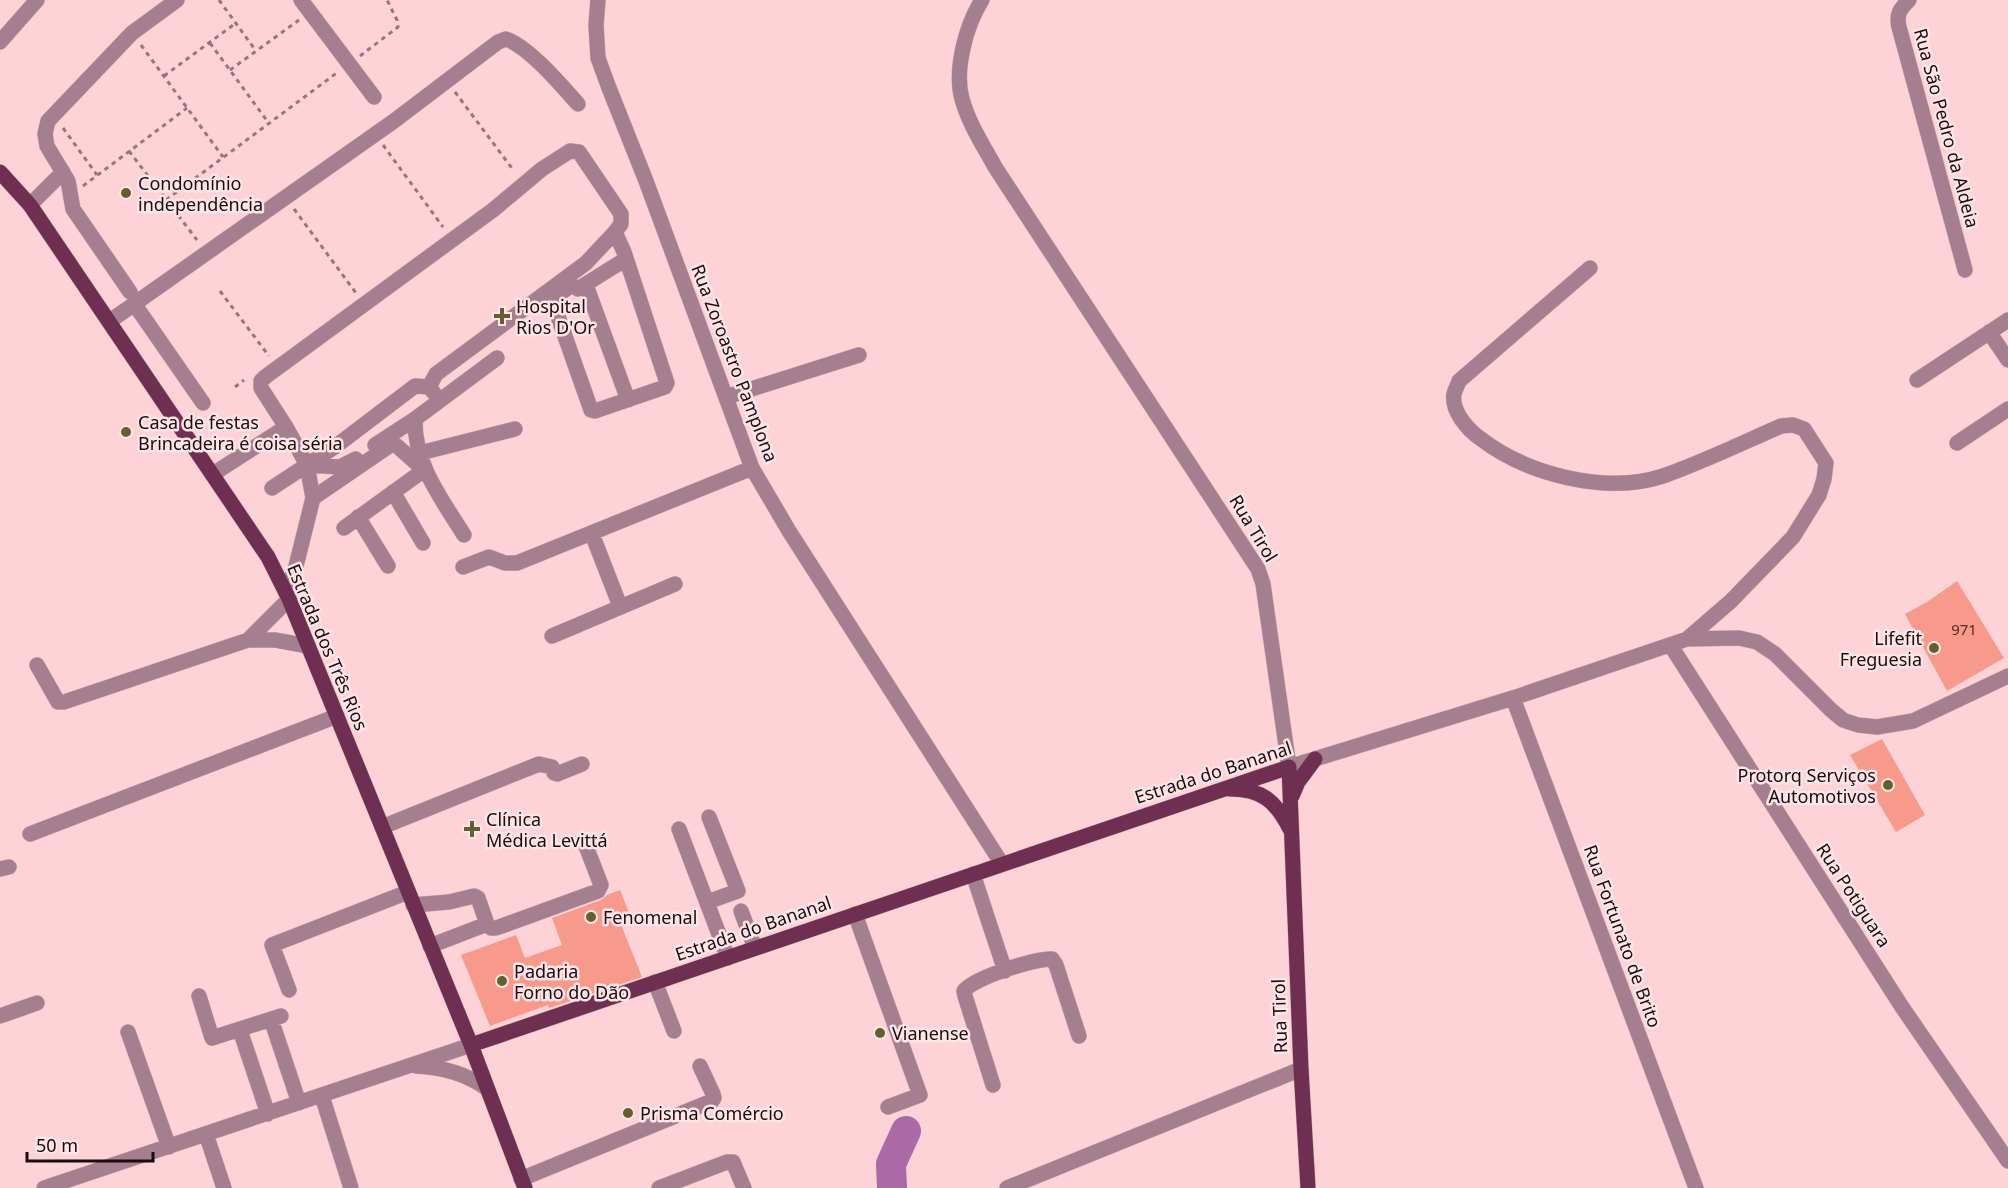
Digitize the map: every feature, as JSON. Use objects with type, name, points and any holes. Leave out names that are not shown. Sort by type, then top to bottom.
[{"type":"main road","name":"Estrada dos Três Rios","points":[[0,172],[30,205],[268,557],[288,596],[471,1045],[523,1184]]},
{"type":"main road","points":[[1290,799],[1315,759]]},
{"type":"main road","name":"Estrada do Bananal","points":[[471,1045],[1289,767]]},
{"type":"main road","name":"Rua Tirol","points":[[1289,767],[1308,1188]]},
{"type":"main road","points":[[1221,789],[1247,791],[1265,796],[1282,813],[1292,832]]},
{"type":"street","points":[[0,42],[37,0]]},
{"type":"street","points":[[177,0],[132,33],[48,121],[45,134],[47,146],[68,181],[73,209],[203,403]]},
{"type":"street","name":"Rua Zoroastro Pamplona","points":[[598,0],[596,25],[598,58],[752,468],[789,531],[1002,864]]},
{"type":"street","name":"Rua Tirol","points":[[982,0],[975,10],[965,40],[960,68],[961,97],[971,123],[995,167],[1258,569],[1263,584],[1289,767]]},
{"type":"street","name":"Rua São Pedro da Aldeia","points":[[1909,0],[1899,9],[1897,19],[1965,270]]},
{"type":"street","points":[[305,6],[374,97]]},
{"type":"street","points":[[110,321],[132,298],[285,198],[375,135],[498,42],[506,39],[515,42],[578,104]]},
{"type":"street","points":[[248,640],[288,596],[313,498],[307,465],[261,388],[261,381],[493,210],[542,169],[570,151],[579,152],[621,214],[621,224],[586,263],[436,374],[429,387]]},
{"type":"street","points":[[30,205],[63,172]]},
{"type":"street","points":[[601,247],[603,260],[564,290],[555,304],[556,313],[591,410],[595,411],[665,387],[667,383],[615,232]]},
{"type":"street","points":[[555,304],[626,259]]},
{"type":"street","points":[[1590,268],[1459,381],[1454,395],[1459,416],[1472,433],[1499,453],[1527,466],[1574,479],[1607,482],[1626,482],[1662,476],[1781,426],[1793,425],[1804,429],[1826,463],[1819,495],[1793,537],[1731,600],[1687,639]]},
{"type":"street","points":[[586,285],[628,400]]},
{"type":"street","points":[[1917,380],[2008,320]]},
{"type":"street","points":[[1989,332],[2008,360]]},
{"type":"street","points":[[726,398],[859,355]]},
{"type":"street","points":[[307,465],[327,468],[344,466],[440,401],[497,358]]},
{"type":"street","points":[[272,488],[336,447],[415,386],[429,387],[440,401]]},
{"type":"street","points":[[1957,443],[2008,409]]},
{"type":"street","points":[[415,418],[415,431],[424,470]]},
{"type":"street","points":[[213,474],[286,427]]},
{"type":"street","points":[[420,453],[515,429]]},
{"type":"street","points":[[313,498],[392,444],[424,470],[464,535]]},
{"type":"street","points":[[463,567],[489,557],[505,563],[517,563],[752,468]]},
{"type":"street","points":[[344,528],[424,470]]},
{"type":"street","points":[[393,492],[423,543]]},
{"type":"street","points":[[358,517],[388,566]]},
{"type":"street","points":[[592,534],[620,606]]},
{"type":"street","points":[[552,636],[675,584]]},
{"type":"street","name":"Estrada do Bananal","points":[[1289,767],[1514,698],[1687,639],[1739,638],[1757,642],[1775,654],[1843,720],[1858,725],[1876,727],[1913,721],[2008,676]]},
{"type":"street","points":[[37,665],[54,697],[58,702],[64,702],[248,640],[275,640],[308,646]]},
{"type":"street","name":"Rua Potiguara","points":[[1671,646],[1902,1007],[2008,1161]]},
{"type":"street","name":"Rua Fortunato de Brito","points":[[1514,698],[1696,1188]]},
{"type":"street","points":[[30,834],[337,717]]},
{"type":"street","points":[[382,828],[539,764],[552,767],[554,773],[557,774],[582,764]]},
{"type":"street","points":[[707,902],[738,891],[710,817]]},
{"type":"street","points":[[679,829],[728,958]]},
{"type":"street","points":[[289,990],[272,945],[411,898],[449,902],[474,896],[478,898],[487,924],[491,928],[496,928],[598,891],[601,885],[584,841]]},
{"type":"street","points":[[973,874],[1005,971]]},
{"type":"street","points":[[741,911],[755,948]]},
{"type":"street","points":[[855,914],[920,1095],[888,1107]]},
{"type":"street","points":[[430,946],[487,924]]},
{"type":"street","points":[[993,1085],[964,991],[970,985],[1005,971],[1040,960],[1052,959],[1079,1036]]},
{"type":"street","points":[[655,982],[674,1031]]},
{"type":"street","points":[[199,996],[212,1038],[276,1018],[299,1103]]},
{"type":"street","points":[[0,1016],[37,1003]]},
{"type":"street","points":[[240,1030],[268,1114]]},
{"type":"street","points":[[128,1032],[169,1147]]},
{"type":"street","name":"Estrada do Bananal","points":[[44,1188],[471,1045]]},
{"type":"street","name":"Estrada do Bananal","points":[[410,1065],[455,1072],[476,1080],[486,1088]]},
{"type":"street","points":[[523,1184],[712,1101],[713,1094],[699,1066]]},
{"type":"street","points":[[1007,1188],[1301,1069]]},
{"type":"street","points":[[322,1096],[351,1188]]},
{"type":"street","points":[[206,1134],[224,1188]]},
{"type":"street","points":[[659,1188],[727,1162],[733,1162],[744,1188]]},
{"type":"path","points":[[219,0],[256,51]]},
{"type":"path","points":[[166,200],[398,27],[387,0]]},
{"type":"path","points":[[230,70],[256,51],[305,6]]},
{"type":"path","points":[[164,76],[236,23]]},
{"type":"path","points":[[132,33],[223,157]]},
{"type":"path","points":[[210,43],[268,122]]},
{"type":"path","points":[[447,81],[519,176]]},
{"type":"path","points":[[70,196],[187,108]]},
{"type":"path","points":[[54,115],[97,176]]},
{"type":"path","points":[[375,135],[446,231]]},
{"type":"path","points":[[129,151],[198,242]]},
{"type":"path","points":[[285,198],[359,296]]},
{"type":"path","points":[[220,291],[272,360]]},
{"type":"building","points":[[1957,581],[2004,658],[1947,691],[1905,614]]},
{"type":"building","name":"Protorq Serviços Automotivos","points":[[1882,739],[1925,815],[1896,832],[1850,755]]},
{"type":"building","points":[[620,890],[631,918],[620,922],[642,977],[549,1008],[548,1005],[490,1026],[461,955],[516,935],[525,958],[562,945],[552,918],[601,900]]},
{"type":"waterway","points":[[892,1188],[891,1164],[906,1131]]},
{"type":"place","name":"Condomínio independência","points":[[126,193]]},
{"type":"place","name":"Hospital Rios D'Or","points":[[502,316]]},
{"type":"place","name":"Casa de festas Brincadeira é coisa séria","points":[[126,432]]},
{"type":"place","name":"Lifefit Freguesia","points":[[1934,648]]},
{"type":"place","name":"Protorq Serviços Automotivos","points":[[1888,785]]},
{"type":"place","name":"Clínica Médica Levittá","points":[[472,829]]},
{"type":"place","name":"Fenomenal","points":[[591,917]]},
{"type":"place","name":"Padaria Forno do Dão","points":[[502,981]]},
{"type":"place","name":"Vianense","points":[[880,1033]]},
{"type":"place","name":"Prisma Comércio","points":[[628,1113]]}]
